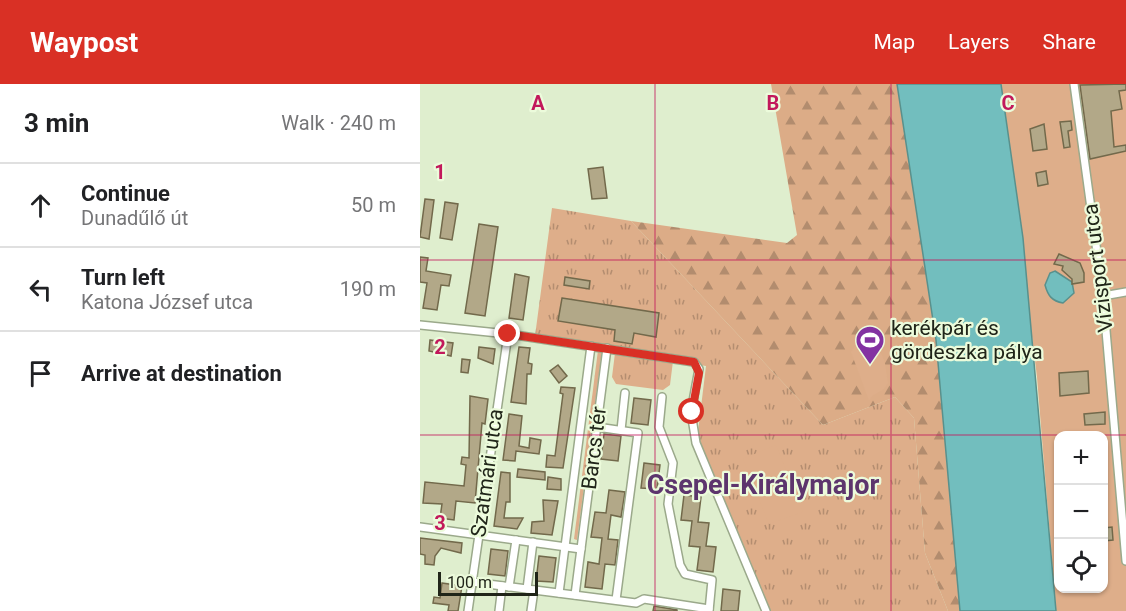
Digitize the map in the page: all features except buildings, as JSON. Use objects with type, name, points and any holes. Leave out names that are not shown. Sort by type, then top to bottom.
[{"type":"street","name":"Vízisport utca","points":[[1074,84],[1103,296],[1126,561]]},
{"type":"street","points":[[1103,296],[1126,292]]},
{"type":"street","points":[[420,325],[508,334],[694,362],[699,369],[692,412],[696,443],[766,611]]},
{"type":"street","name":"Szatmári utca","points":[[468,611],[508,334]]},
{"type":"street","name":"Barcs tér","points":[[559,593],[591,346]]},
{"type":"street","name":"Barcs tér","points":[[575,595],[607,348]]},
{"type":"street","points":[[621,430],[625,393]]},
{"type":"street","points":[[472,582],[616,600],[636,607],[644,598],[709,610],[712,580],[686,574],[680,565],[668,504],[673,463],[659,427],[662,397]]},
{"type":"street","points":[[597,427],[638,433],[616,600]]},
{"type":"street","points":[[420,527],[581,549]]},
{"type":"street","points":[[499,611],[516,540]]},
{"type":"street","points":[[531,611],[533,542]]},
{"type":"green space","points":[[771,84],[897,84],[936,340],[960,611],[948,611],[925,553],[914,418],[895,397],[823,425],[631,221],[787,243],[797,235]]},
{"type":"green space","points":[[1001,84],[1126,84],[1126,611],[1056,611],[1055,593],[1108,593],[1108,431],[1054,431],[1054,586],[1037,377]]},
{"type":"green space","points":[[552,208],[631,221],[823,425],[895,397],[914,418],[925,553],[948,611],[764,611],[696,448],[706,366],[673,361],[670,385],[663,390],[616,384],[612,377],[615,353],[535,336]]},
{"type":"green space","name":"kerékpár és gördeszka pálya","points":[[865,344],[881,353],[888,383],[869,401],[851,352],[854,347]]},
{"type":"green space","points":[[598,350],[602,351],[577,540],[574,539]]},
{"type":"green space","points":[[776,445],[803,512],[769,524],[743,459]]},
{"type":"water","points":[[897,84],[1001,84],[1023,238],[1056,611],[960,611],[936,340]]},
{"type":"water","points":[[1055,271],[1072,282],[1074,293],[1063,303],[1051,297],[1045,285],[1050,273]]},
{"type":"place","name":"kerékpár és gördeszka pálya","points":[[870,366]]},
{"type":"district","name":"Csepel-Királymajor","points":[[763,485]]},
{"type":"route","points":[[508,334],[694,362],[699,373],[692,400],[692,412]]}]
